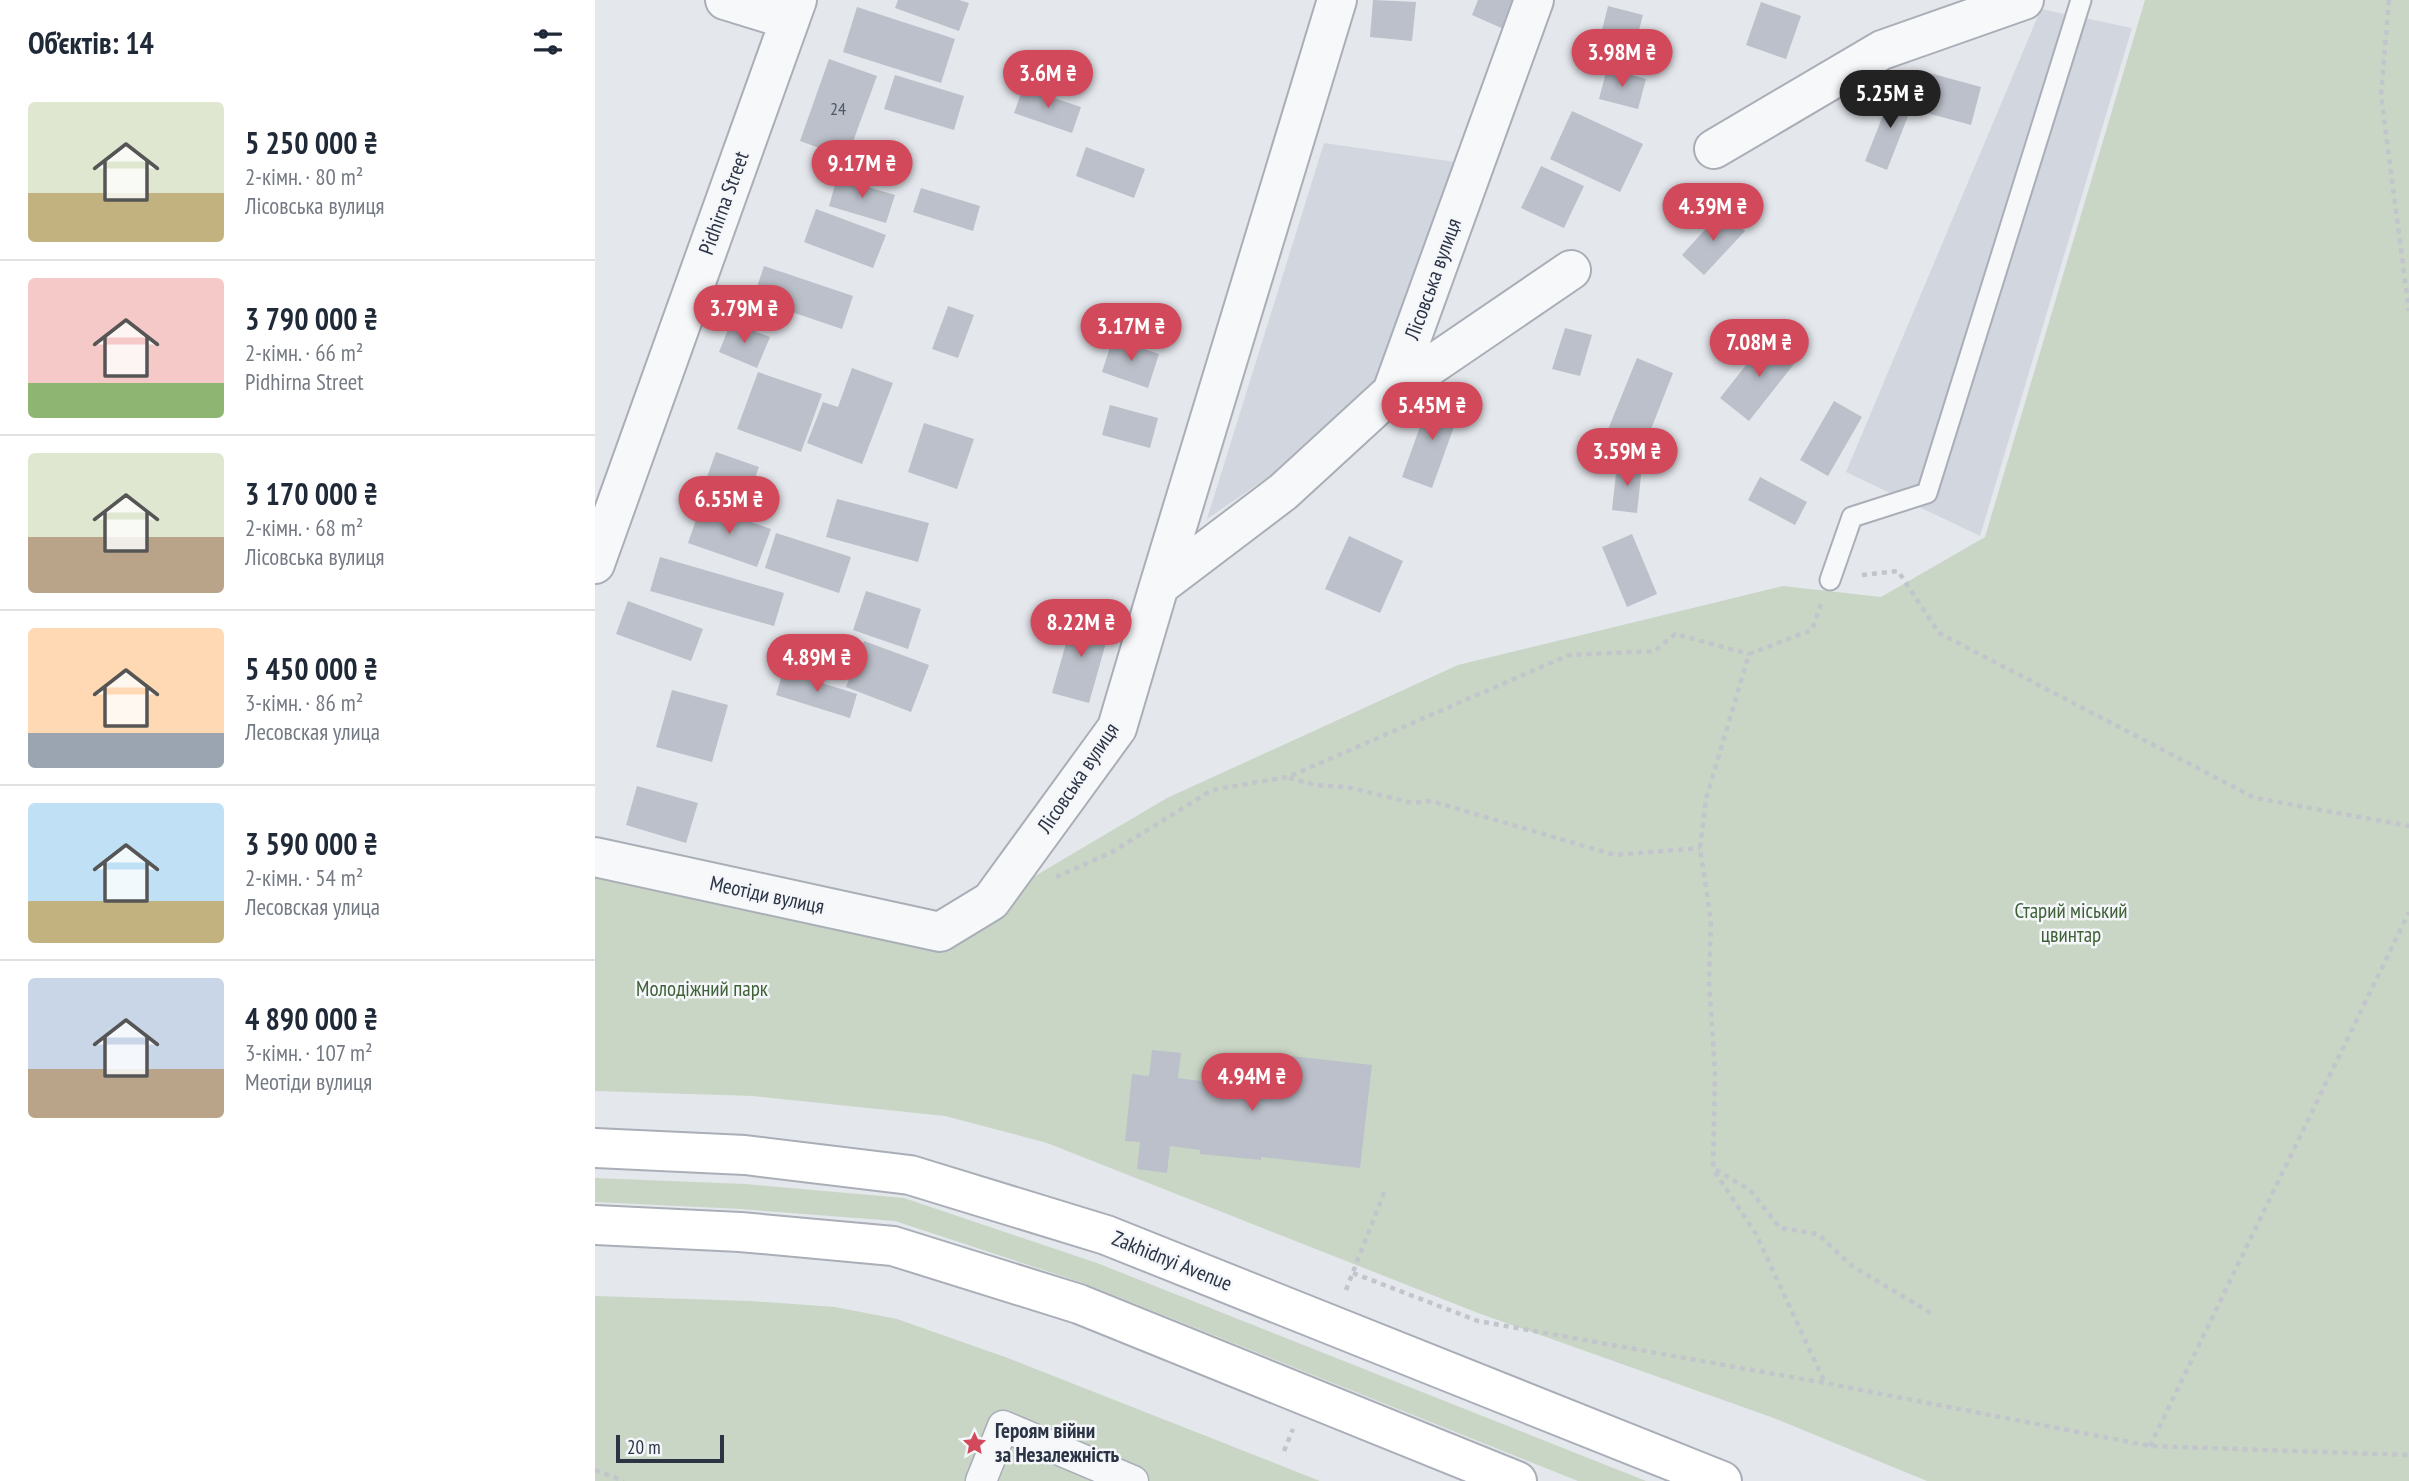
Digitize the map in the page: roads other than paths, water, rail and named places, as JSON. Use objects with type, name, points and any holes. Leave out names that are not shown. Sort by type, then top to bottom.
[{"type":"main road","name":"Zakhidnyi Avenue","points":[[595,1149],[744,1155],[910,1175],[1107,1235],[1722,1481]]},
{"type":"main road","points":[[595,1226],[740,1232],[893,1246],[1079,1304],[1517,1481]]},
{"type":"street","points":[[725,0],[794,10]]},
{"type":"street","name":"Лісовська вулиця","points":[[940,932],[992,901],[1117,727],[1337,0]]},
{"type":"street","name":"Лісовська вулиця","points":[[1160,586],[1283,492],[1392,392],[1534,0]]},
{"type":"street","points":[[1714,149],[1882,50],[2024,0]]},
{"type":"street","name":"Pidhirna Street","points":[[595,564],[794,10]]},
{"type":"street","points":[[1392,392],[1571,270]]},
{"type":"street","name":"Меотіди вулиця","points":[[595,857],[940,932]]},
{"type":"street","points":[[981,1481],[1003,1426],[1133,1481]]},
{"type":"lane","points":[[1830,580],[1852,517],[1927,493],[2081,0]]},
{"type":"place","name":"Героям війни за Незалежність","points":[[975,1443]]},
{"type":"park label","name":"Старий міський цвинтар","points":[[2071,923]]},
{"type":"park label","name":"Молодіжний парк","points":[[702,989]]}]
